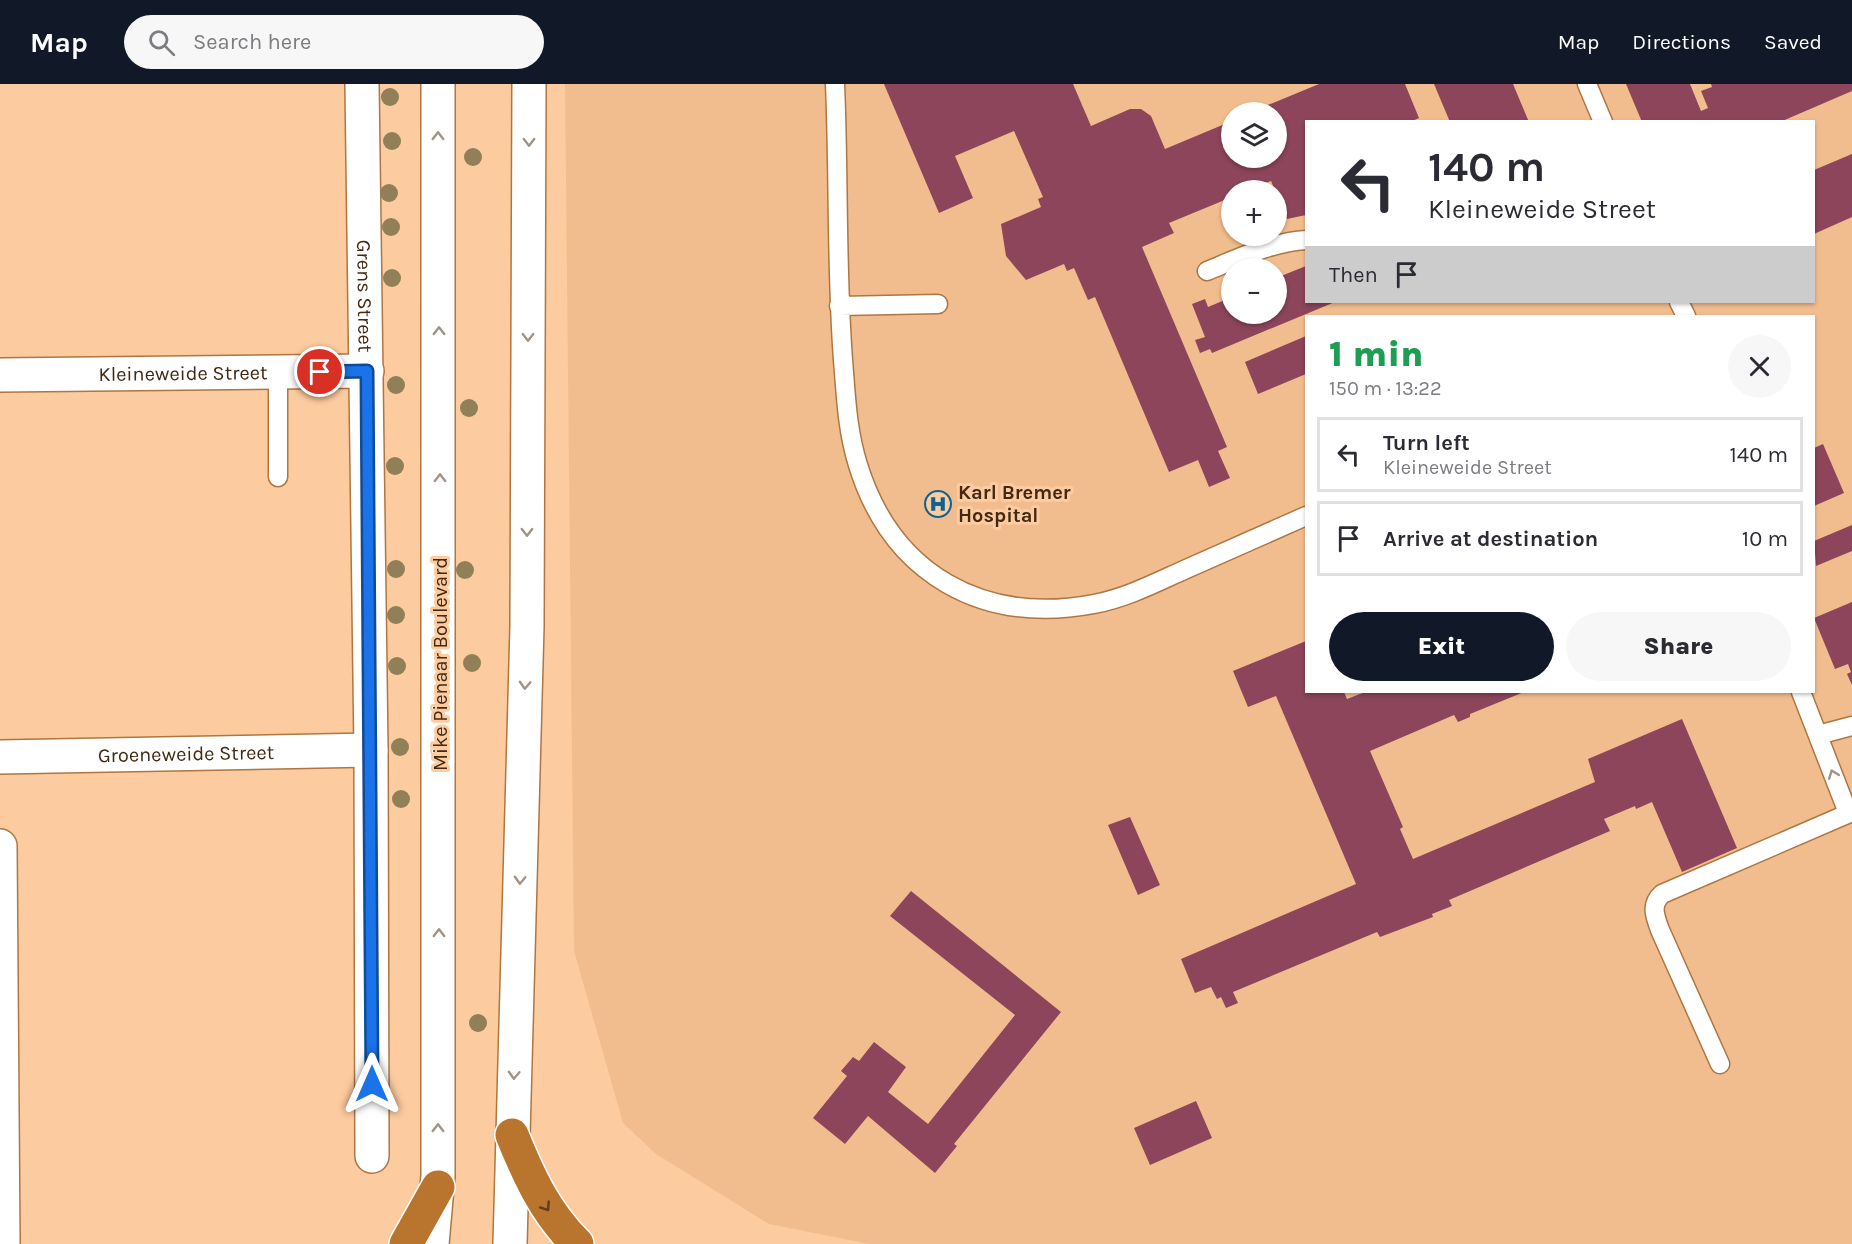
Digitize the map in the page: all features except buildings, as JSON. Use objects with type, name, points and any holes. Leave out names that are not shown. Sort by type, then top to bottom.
[{"type":"highway","points":[[512,1135],[539,1197],[554,1220],[578,1244]]},
{"type":"highway","points":[[406,1244],[438,1186]]},
{"type":"main road","name":"Grens Street","points":[[362,84],[371,750],[372,1156]]},
{"type":"main road","name":"Mike Pienaar Boulevard","points":[[432,1244],[438,1186],[440,536],[438,84]]},
{"type":"main road","points":[[510,1244],[527,626],[529,84]]},
{"type":"main road","name":"Kleineweide Street","points":[[0,375],[367,371]]},
{"type":"main road","name":"Groeneweide Street","points":[[0,757],[371,750]]},
{"type":"main road","points":[[0,846],[3,1244]]},
{"type":"lane","points":[[835,84],[839,306],[846,410],[858,466],[869,493],[897,540],[918,566],[972,597],[1001,606],[1063,609],[1125,596],[1305,516]]},
{"type":"lane","points":[[1587,84],[1602,120]]},
{"type":"lane","points":[[1207,271],[1254,251],[1305,240]]},
{"type":"lane","points":[[839,306],[938,304]]},
{"type":"lane","points":[[278,372],[278,477]]},
{"type":"lane","points":[[1720,1064],[1660,930],[1654,913],[1655,903],[1662,894],[1850,812],[1801,693]]},
{"type":"lane","points":[[1818,735],[1852,726]]},
{"type":"shaded area","name":"Karl Bremer Hospital","points":[[565,84],[1852,84],[1852,1244],[869,1244],[769,1224],[656,1154],[623,1123],[574,951]]},
{"type":"place","name":"Karl Bremer Hospital","points":[[938,504]]},
{"type":"route","points":[[320,372],[367,371],[372,1084]]}]
